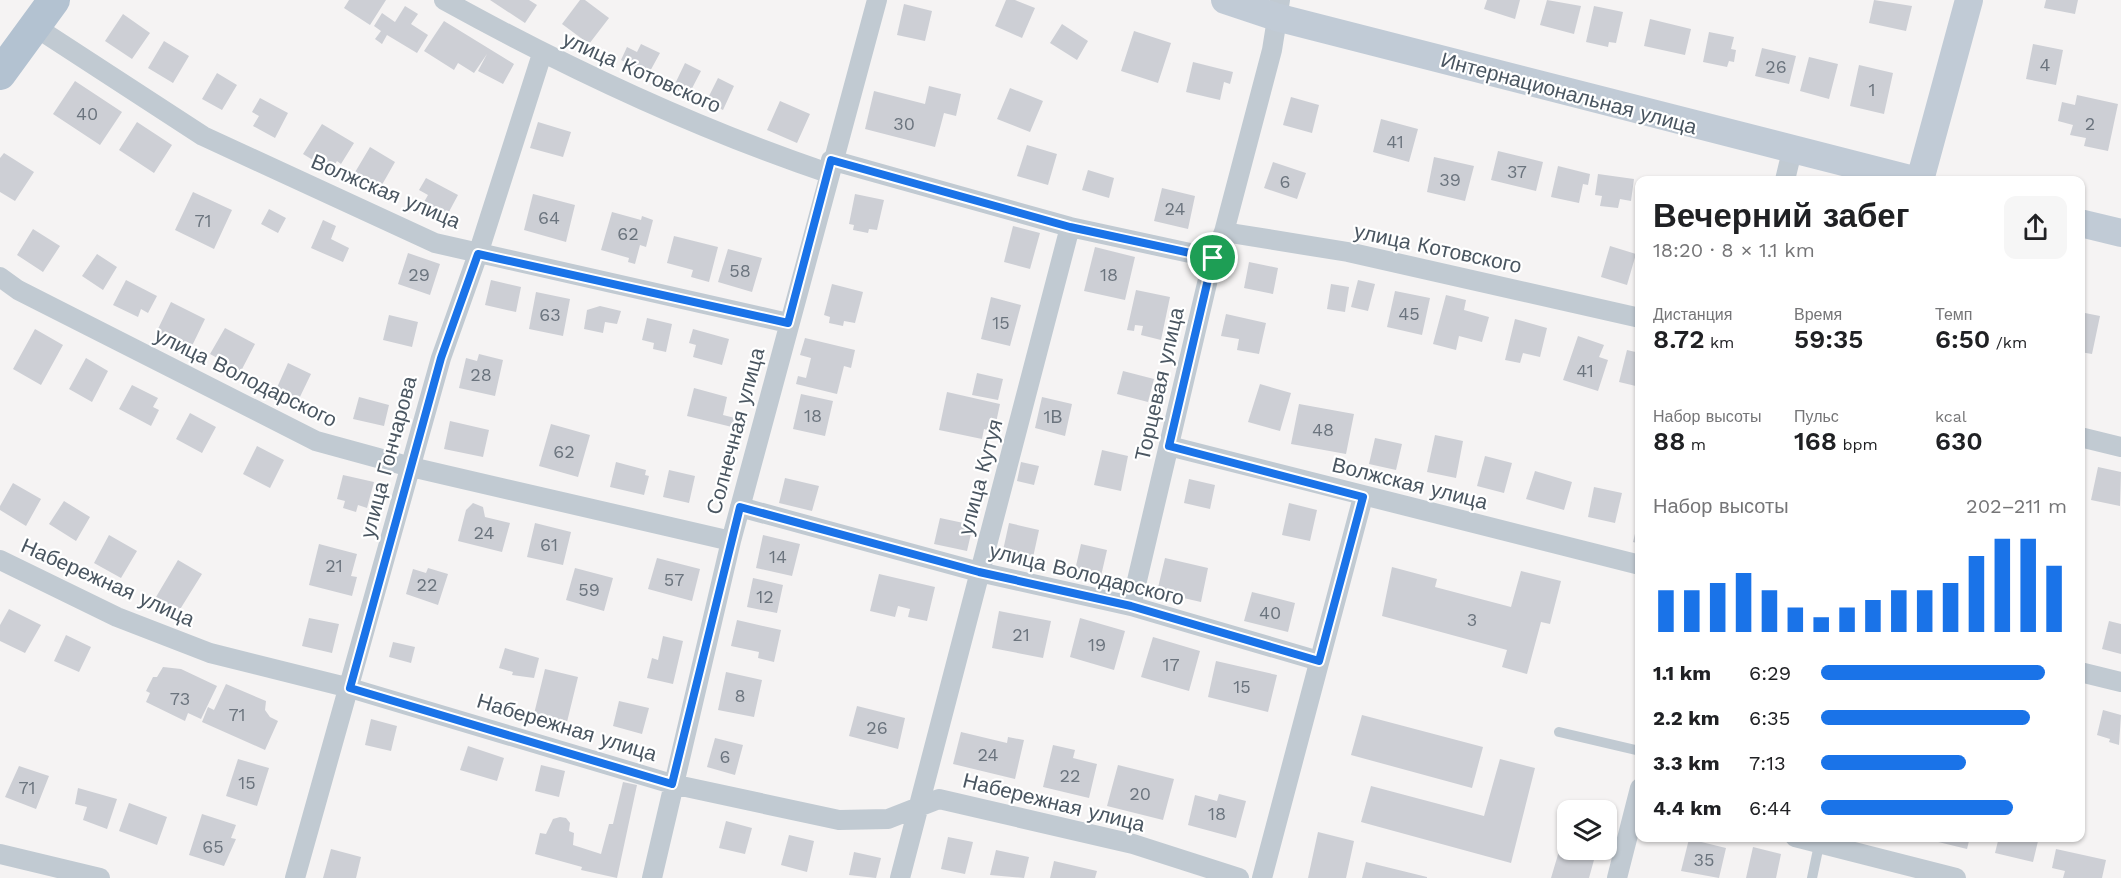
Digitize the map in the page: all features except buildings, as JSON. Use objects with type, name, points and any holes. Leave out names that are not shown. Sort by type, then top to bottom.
[{"type":"main road","points":[[0,74],[54,0]]},
{"type":"street","name":"улица Котовского","points":[[444,0],[542,54],[754,148],[1070,227],[1213,258]]},
{"type":"street","name":"Солнечная улица","points":[[652,878],[672,784],[731,541],[876,0]]},
{"type":"street","name":"Интернациональная улица","points":[[1225,0],[1278,8],[1792,151],[1897,176]]},
{"type":"street","points":[[1921,176],[1969,0]]},
{"type":"street","name":"Торцевая улица","points":[[1131,606],[1213,258],[1224,232],[1272,50],[1278,8]]},
{"type":"street","name":"Волжская улица","points":[[34,26],[203,136],[435,243],[788,323]]},
{"type":"street","name":"улица Гончарова","points":[[295,878],[441,358],[478,254],[542,54]]},
{"type":"street","points":[[1786,176],[1792,151]]},
{"type":"street","points":[[2085,224],[2121,233]]},
{"type":"street","name":"улица Кутуя","points":[[900,878],[1070,227]]},
{"type":"street","name":"улица Котовского","points":[[1224,232],[1348,252],[1635,317]]},
{"type":"street","name":"улица Володарского","points":[[0,278],[18,290],[316,441],[411,466],[731,541]]},
{"type":"street","points":[[2085,438],[2121,447]]},
{"type":"street","name":"Волжская улица","points":[[1169,446],[1363,497],[1635,564]]},
{"type":"street","points":[[1262,878],[1363,497]]},
{"type":"street","name":"улица Володарского","points":[[740,507],[979,572],[1131,606],[1319,661]]},
{"type":"street","name":"Набережная улица","points":[[0,560],[117,617],[210,653],[350,688],[672,784],[839,820],[888,819],[939,799],[1132,844],[1239,878]]},
{"type":"street","points":[[2085,673],[2121,682]]},
{"type":"street","points":[[1617,878],[1635,808]]},
{"type":"street","points":[[1827,842],[1956,878]]},
{"type":"street","points":[[0,854],[100,878]]},
{"type":"lane","points":[[1559,732],[1635,750]]},
{"type":"lane","points":[[1812,878],[1820,842]]},
{"type":"route","points":[[831,160],[1070,227],[1213,258],[1169,446],[1363,497],[1319,661],[1131,606],[979,572],[740,507],[672,784],[350,688],[441,358],[478,254],[788,323],[831,160]]}]
